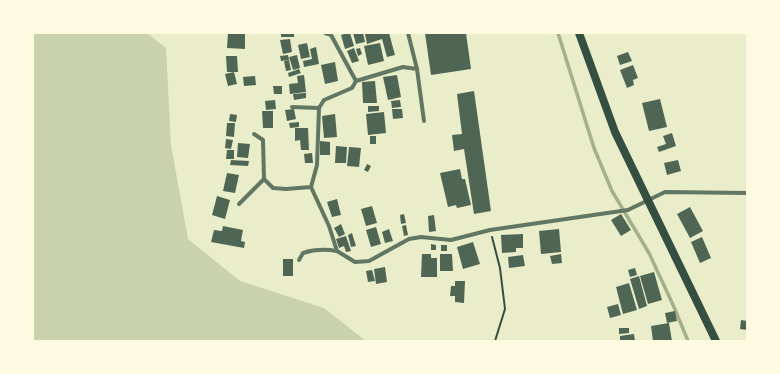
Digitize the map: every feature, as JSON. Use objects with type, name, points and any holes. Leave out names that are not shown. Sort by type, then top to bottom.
[{"type":"main road","points":[[579,33],[615,132],[716,341]]},
{"type":"street","points":[[325,33],[331,35],[356,82]]},
{"type":"street","points":[[408,33],[417,70],[424,121]]},
{"type":"street","points":[[337,251],[329,226],[311,187],[317,165],[319,108],[324,100],[352,88],[356,82],[403,67],[417,70]]},
{"type":"street","points":[[292,107],[319,108]]},
{"type":"street","points":[[254,134],[264,140],[264,179],[273,188],[286,189],[311,187]]},
{"type":"street","points":[[239,204],[264,179]]},
{"type":"street","points":[[299,260],[303,253],[312,250],[325,249],[337,251],[354,262],[369,261],[409,239],[421,237],[451,240],[490,230],[628,210],[664,192],[747,193]]},
{"type":"path","points":[[490,230],[500,268],[505,309],[495,341]]},
{"type":"green space","points":[[33,33],[147,33],[166,48],[171,145],[188,239],[240,281],[324,308],[366,341],[33,341]]},
{"type":"building","points":[[228,33],[245,33],[245,49],[227,48]]},
{"type":"building","points":[[281,33],[294,33],[294,37],[281,37]]},
{"type":"building","points":[[350,33],[354,46],[345,49],[341,35]]},
{"type":"building","points":[[353,33],[363,33],[365,42],[356,44]]},
{"type":"building","points":[[389,33],[395,55],[387,57],[382,39],[367,44],[365,34]]},
{"type":"building","points":[[425,33],[466,33],[471,69],[431,75]]},
{"type":"building","points":[[290,39],[292,52],[283,54],[280,40]]},
{"type":"building","points":[[307,43],[310,57],[301,59],[298,45]]},
{"type":"building","points":[[380,43],[384,61],[368,65],[364,46]]},
{"type":"building","points":[[316,47],[319,64],[304,67],[303,61],[312,59],[310,49]]},
{"type":"building","points":[[354,48],[359,61],[352,63],[347,51]]},
{"type":"building","points":[[360,48],[362,54],[358,56],[356,49]]},
{"type":"building","points":[[628,52],[632,61],[620,65],[617,56]]},
{"type":"building","points":[[288,55],[289,60],[281,61],[280,56]]},
{"type":"building","points":[[297,55],[300,68],[293,70],[289,57]]},
{"type":"building","points":[[226,56],[237,56],[238,72],[227,72]]},
{"type":"building","points":[[289,60],[291,70],[286,71],[284,61]]},
{"type":"building","points":[[335,62],[338,81],[325,84],[321,65]]},
{"type":"building","points":[[633,65],[638,78],[633,80],[634,85],[627,88],[620,70]]},
{"type":"building","points":[[299,69],[301,73],[289,77],[288,73]]},
{"type":"building","points":[[234,72],[237,84],[228,86],[225,74]]},
{"type":"building","points":[[304,75],[306,92],[290,94],[289,84],[298,83],[297,76]]},
{"type":"building","points":[[397,75],[401,97],[388,100],[383,77]]},
{"type":"building","points":[[255,76],[256,85],[244,86],[243,77]]},
{"type":"building","points":[[375,81],[377,103],[363,103],[362,82]]},
{"type":"building","points":[[273,86],[282,86],[282,94],[274,94]]},
{"type":"building","points":[[474,91],[491,211],[474,214],[464,149],[454,151],[452,135],[462,134],[457,94]]},
{"type":"building","points":[[306,93],[306,98],[294,100],[293,94]]},
{"type":"building","points":[[660,99],[667,127],[649,131],[642,103]]},
{"type":"building","points":[[275,100],[276,109],[266,110],[265,101]]},
{"type":"building","points":[[400,100],[401,107],[392,108],[391,101]]},
{"type":"building","points":[[368,106],[379,106],[379,111],[368,112]]},
{"type":"building","points":[[294,109],[296,119],[287,121],[285,110]]},
{"type":"building","points":[[392,109],[402,109],[403,118],[393,119]]},
{"type":"building","points":[[262,111],[273,111],[273,128],[263,128]]},
{"type":"building","points":[[384,112],[386,133],[368,135],[366,114]]},
{"type":"building","points":[[230,114],[237,115],[236,122],[229,121]]},
{"type":"building","points":[[335,114],[337,137],[324,138],[322,116]]},
{"type":"building","points":[[299,122],[299,127],[290,128],[289,123]]},
{"type":"building","points":[[227,123],[235,123],[234,137],[226,136]]},
{"type":"building","points":[[295,128],[308,128],[309,150],[301,150],[300,140],[295,141]]},
{"type":"building","points":[[672,133],[676,146],[659,152],[657,147],[666,144],[663,136]]},
{"type":"building","points":[[370,136],[376,136],[376,144],[370,144]]},
{"type":"building","points":[[226,139],[233,140],[231,149],[225,148]]},
{"type":"building","points":[[320,141],[330,142],[330,155],[320,155]]},
{"type":"building","points":[[238,143],[250,144],[248,158],[237,157]]},
{"type":"building","points":[[336,146],[347,147],[346,163],[335,163]]},
{"type":"building","points":[[349,147],[361,148],[359,167],[347,166]]},
{"type":"building","points":[[227,150],[234,150],[234,159],[226,159]]},
{"type":"building","points":[[312,153],[313,163],[305,163],[304,154]]},
{"type":"building","points":[[231,160],[249,161],[248,166],[230,165]]},
{"type":"building","points":[[678,160],[681,171],[667,175],[664,163]]},
{"type":"building","points":[[367,164],[371,166],[368,172],[364,170]]},
{"type":"building","points":[[460,169],[462,179],[465,179],[471,205],[457,208],[456,205],[448,207],[440,173]]},
{"type":"building","points":[[227,173],[239,175],[235,193],[223,191]]},
{"type":"building","points":[[217,196],[230,200],[225,219],[212,215]]},
{"type":"building","points":[[337,199],[341,215],[332,217],[327,202]]},
{"type":"building","points":[[372,206],[377,223],[366,226],[361,209]]},
{"type":"building","points":[[690,207],[703,231],[690,238],[677,214]]},
{"type":"building","points":[[404,214],[406,223],[401,224],[400,215]]},
{"type":"building","points":[[621,214],[631,230],[621,236],[611,220]]},
{"type":"building","points":[[434,215],[436,231],[429,232],[428,216]]},
{"type":"building","points":[[341,224],[345,234],[339,237],[334,228]]},
{"type":"building","points":[[406,225],[408,235],[404,236],[402,226]]},
{"type":"building","points":[[223,226],[243,230],[241,241],[245,242],[244,248],[211,242],[214,230],[222,231]]},
{"type":"building","points":[[376,227],[381,244],[371,247],[366,230]]},
{"type":"building","points":[[389,229],[393,241],[385,243],[382,232]]},
{"type":"building","points":[[559,229],[561,252],[541,254],[539,231]]},
{"type":"building","points":[[352,233],[356,246],[351,247],[348,235]]},
{"type":"building","points":[[523,234],[523,248],[516,248],[516,252],[502,253],[501,235]]},
{"type":"building","points":[[346,236],[351,251],[346,252],[344,246],[339,248],[336,239]]},
{"type":"building","points":[[702,237],[711,258],[700,263],[691,242]]},
{"type":"building","points":[[473,242],[480,264],[463,269],[457,247]]},
{"type":"building","points":[[431,244],[436,245],[436,250],[431,250]]},
{"type":"building","points":[[441,245],[447,245],[447,251],[441,251]]},
{"type":"building","points":[[422,254],[431,254],[431,258],[437,258],[437,277],[421,277]]},
{"type":"building","points":[[440,254],[452,254],[453,271],[440,271]]},
{"type":"building","points":[[561,254],[562,263],[552,264],[550,256]]},
{"type":"building","points":[[523,255],[525,266],[509,268],[508,257]]},
{"type":"building","points":[[283,259],[293,259],[293,276],[283,276]]},
{"type":"building","points":[[385,267],[387,282],[376,284],[374,269]]},
{"type":"building","points":[[635,268],[637,275],[630,277],[628,270]]},
{"type":"building","points":[[372,270],[375,281],[368,282],[366,271]]},
{"type":"building","points":[[654,272],[662,300],[648,304],[640,276]]},
{"type":"building","points":[[639,276],[647,306],[639,309],[630,279]]},
{"type":"building","points":[[455,281],[465,281],[464,303],[455,302],[455,296],[450,296],[451,286],[455,286]]},
{"type":"building","points":[[629,283],[637,310],[623,314],[616,287]]},
{"type":"building","points":[[618,304],[621,315],[610,318],[607,307]]},
{"type":"building","points":[[675,311],[677,321],[667,323],[665,313]]},
{"type":"building","points":[[741,320],[747,321],[747,330],[740,329]]},
{"type":"building","points":[[669,323],[672,341],[653,341],[651,326]]},
{"type":"building","points":[[619,328],[629,328],[629,333],[619,334]]},
{"type":"building","points":[[634,334],[635,341],[620,341],[620,336]]},
{"type":"waterway","points":[[558,33],[594,148],[612,191],[649,253],[688,341]]}]
